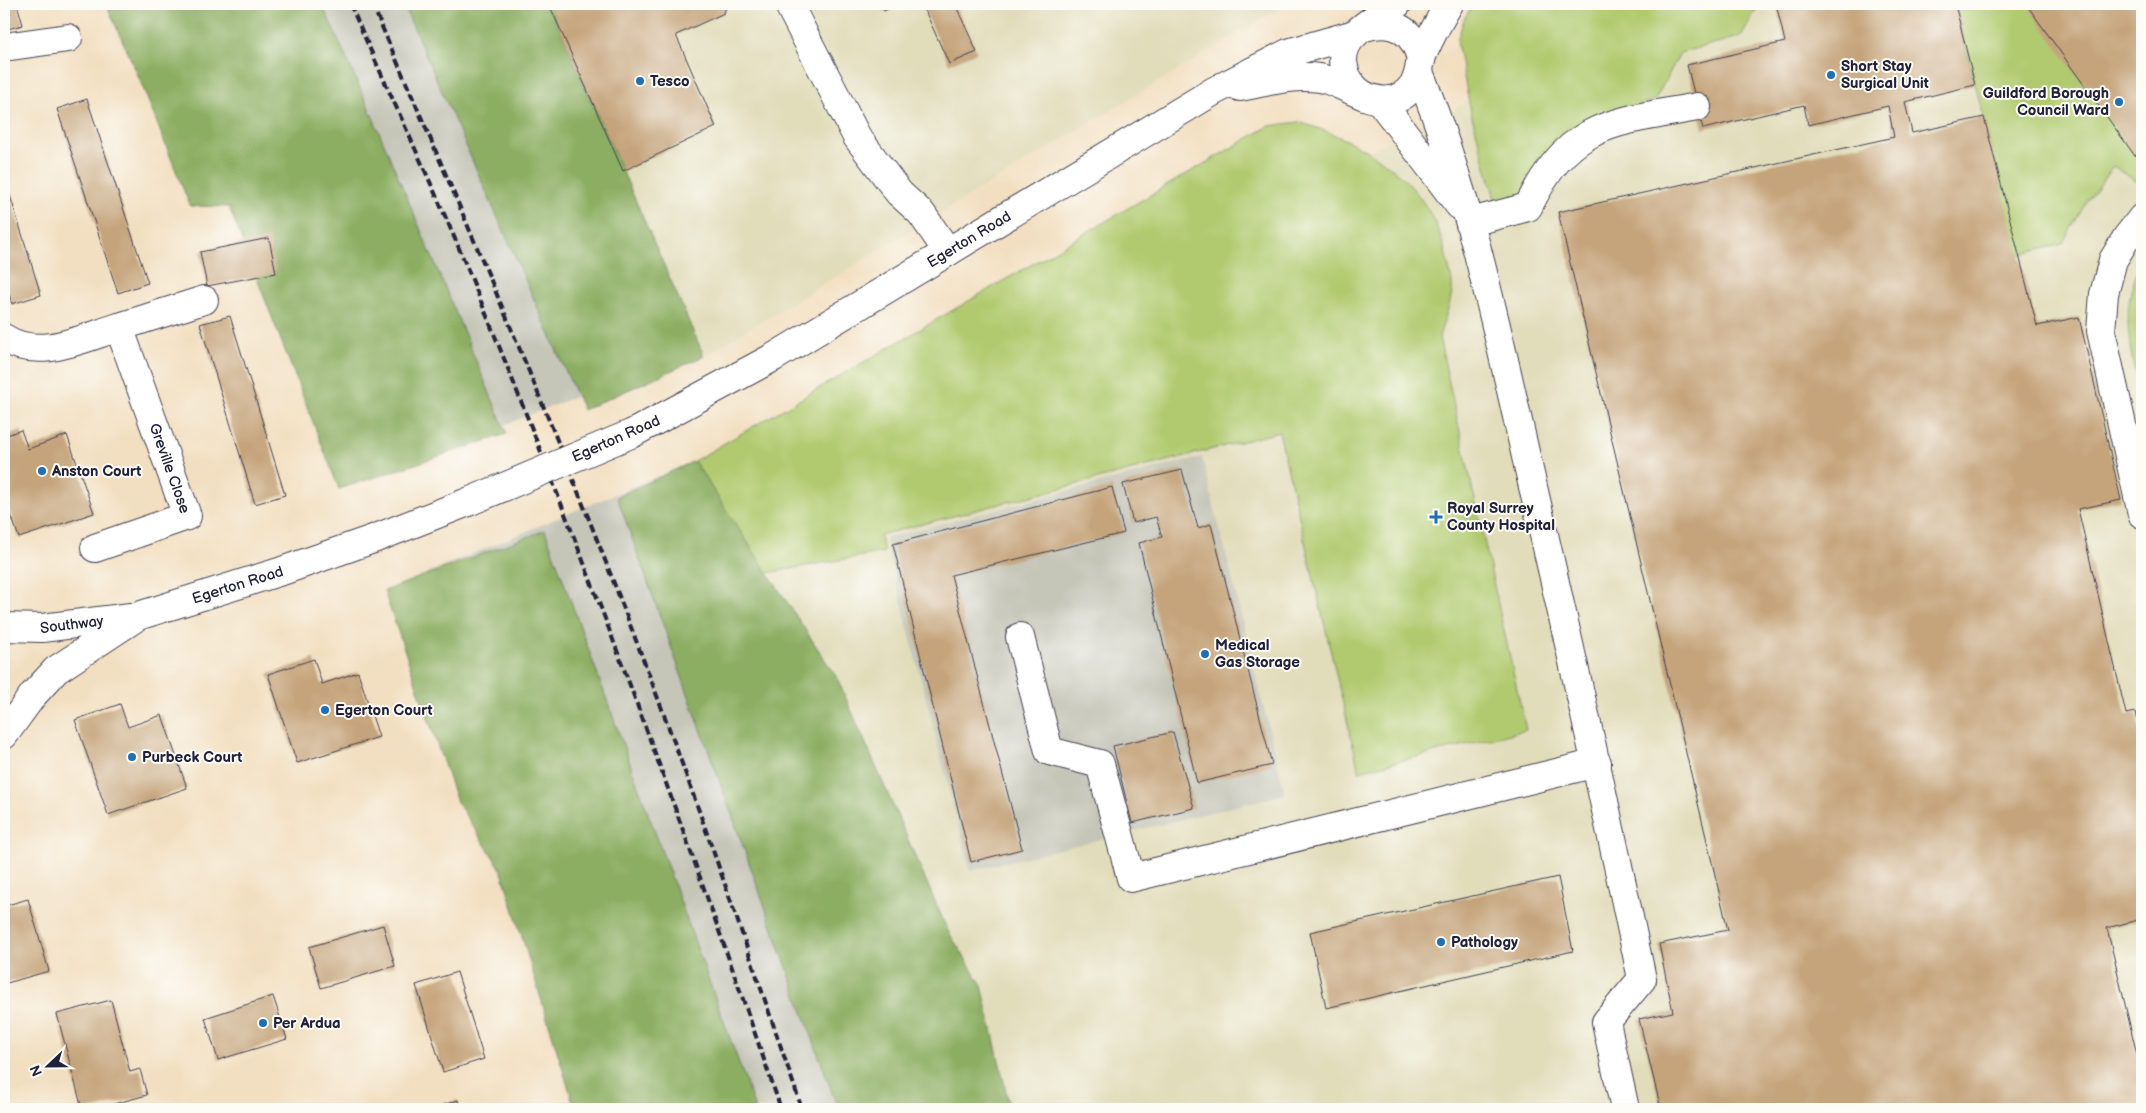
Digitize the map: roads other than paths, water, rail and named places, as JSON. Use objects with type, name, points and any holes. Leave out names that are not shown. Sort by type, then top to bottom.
[{"type":"street","name":"Egerton Road","points":[[1360,30],[1397,4]]},
{"type":"street","points":[[1360,30],[1345,51],[1344,70],[1348,81],[1356,91],[1374,99],[1393,99],[1405,94],[1414,84],[1420,66],[1449,4]]},
{"type":"street","points":[[788,5],[857,138],[899,193],[921,213],[948,252]]},
{"type":"street","name":"Egerton Road","points":[[4,735],[33,695],[56,670],[138,616],[282,572],[376,538],[634,433],[706,396],[774,357],[1214,91],[1288,53],[1376,23],[1389,24],[1401,28],[1411,36],[1418,47],[1420,66],[1443,130],[1471,222],[1597,763],[1642,979],[1606,1022],[1625,1109]]},
{"type":"street","points":[[4,47],[68,38]]},
{"type":"street","name":"Egerton Road","points":[[1214,91],[1304,77],[1321,78],[1374,99]]},
{"type":"street","points":[[1374,99],[1471,222],[1528,207],[1542,178],[1562,155],[1582,137],[1613,123],[1697,106]]},
{"type":"street","points":[[2142,218],[2127,237],[2113,260],[2104,294],[2101,331],[2142,514]]},
{"type":"street","points":[[4,338],[15,345],[29,348],[46,348],[204,300]]},
{"type":"street","name":"Greville Close","points":[[95,548],[188,516],[119,327]]},
{"type":"street","name":"Southway","points":[[4,626],[42,628],[138,616]]},
{"type":"street","points":[[1020,637],[1049,751],[1100,764],[1131,878],[1597,763]]},
{"type":"railway","points":[[350,4],[457,243],[513,380],[632,691],[708,899],[781,1109]]},
{"type":"railway","points":[[372,4],[441,162],[606,562],[701,817],[802,1109]]},
{"type":"place","name":"Short Stay Surgical Unit","points":[[1831,75]]},
{"type":"place","name":"Tesco","points":[[640,81]]},
{"type":"place","name":"Guildford Borough Council Ward","points":[[2119,102]]},
{"type":"place","name":"Anston Court","points":[[42,471]]},
{"type":"place","name":"Royal Surrey County Hospital","points":[[1436,517]]},
{"type":"place","name":"Medical Gas Storage","points":[[1205,654]]},
{"type":"place","name":"Egerton Court","points":[[325,710]]},
{"type":"place","name":"Purbeck Court","points":[[132,757]]},
{"type":"place","name":"Pathology","points":[[1441,942]]},
{"type":"place","name":"Per Ardua","points":[[263,1023]]}]
